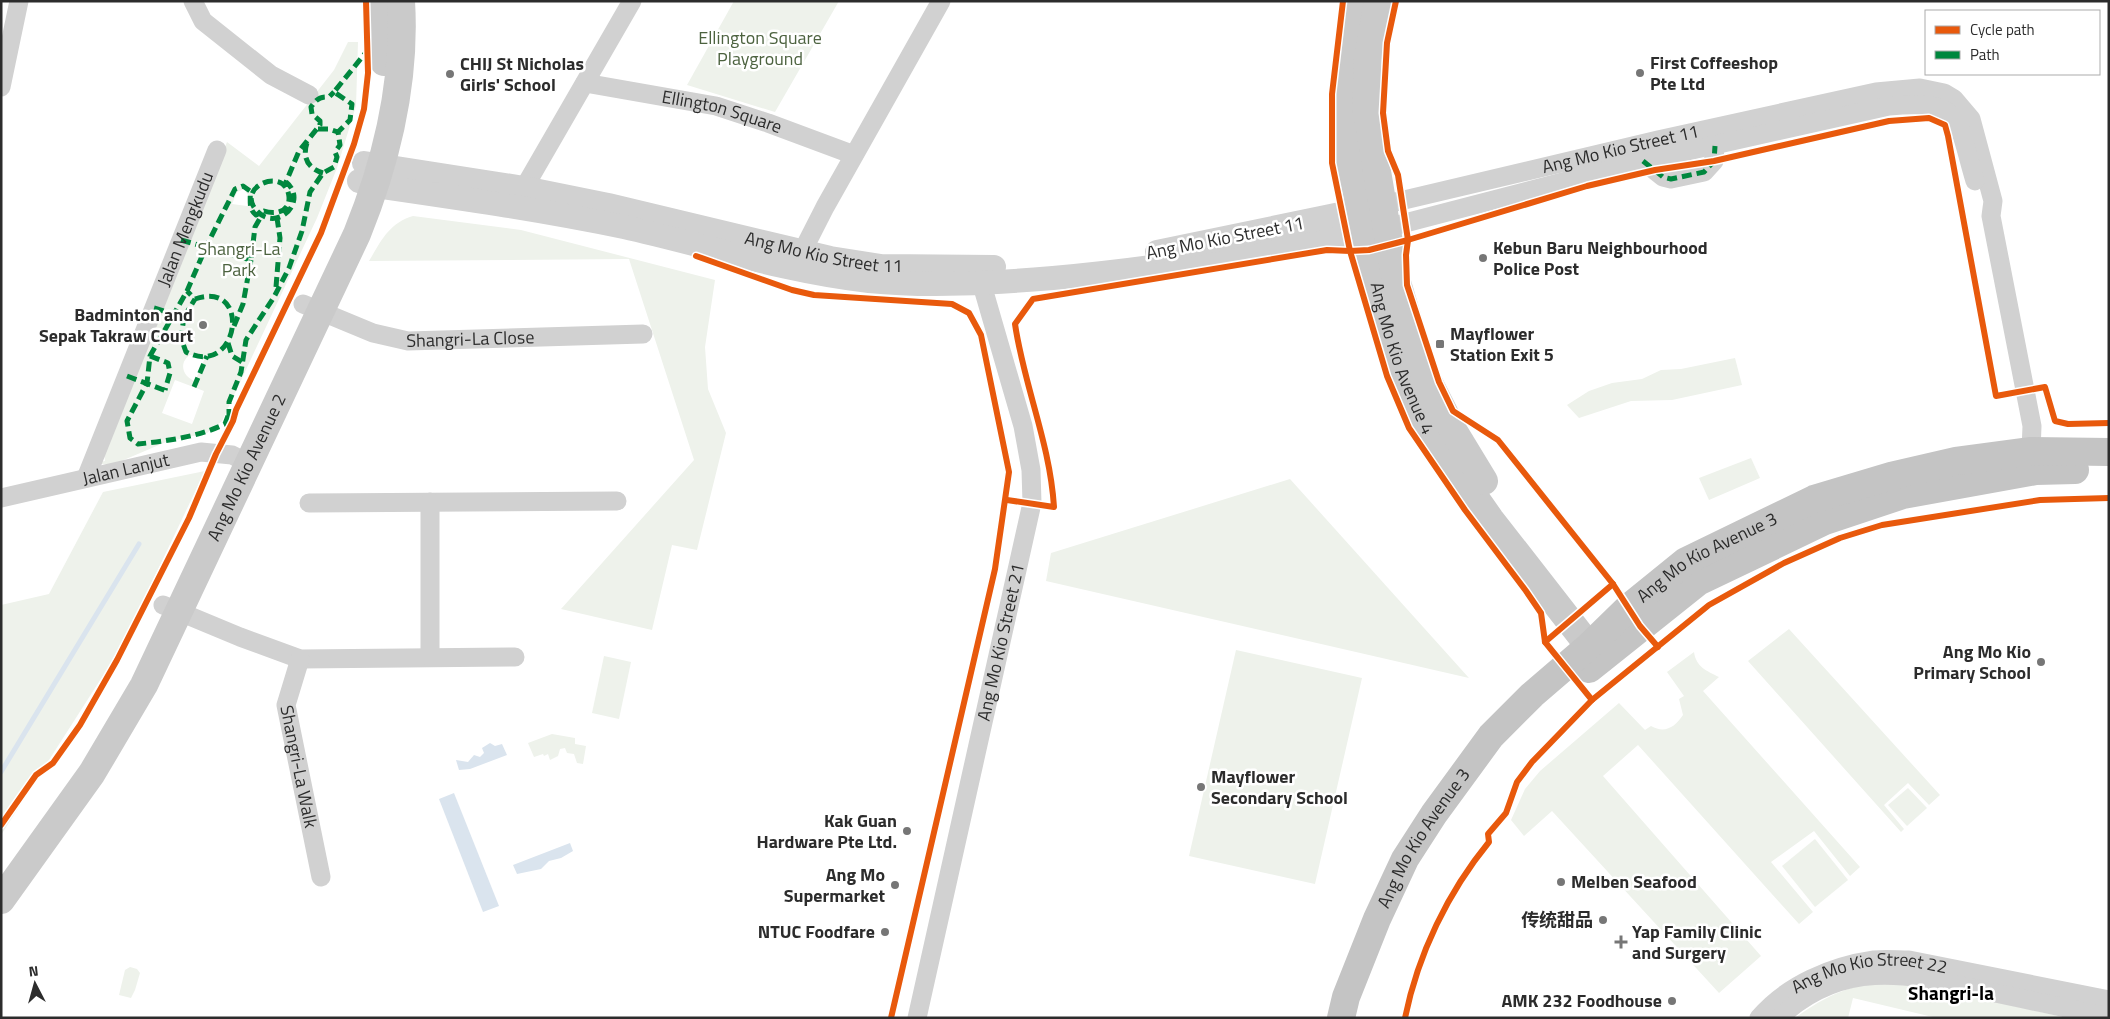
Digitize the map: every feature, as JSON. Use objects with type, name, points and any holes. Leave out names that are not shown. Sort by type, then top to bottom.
[{"type":"main road","name":"Ang Mo Kio Avenue 2","points":[[370,174],[384,62],[382,1]]},
{"type":"main road","name":"Ang Mo Kio Avenue 2","points":[[1,900],[92,773],[144,685],[171,608],[312,308],[370,174],[396,97],[402,50],[401,1]]},
{"type":"main road","name":"Ang Mo Kio Avenue 4","points":[[1357,1],[1350,48],[1347,112],[1349,158],[1374,219]]},
{"type":"main road","name":"Ang Mo Kio Avenue 4","points":[[1378,1],[1368,57],[1366,98],[1374,219],[1383,313],[1402,372],[1426,429],[1490,519],[1600,647]]},
{"type":"main road","name":"Ang Mo Kio Avenue 3","points":[[2034,461],[2109,452]]},
{"type":"main road","name":"Ang Mo Kio Avenue 3","points":[[1356,1018],[1360,1000],[1402,900],[1418,867],[1439,833],[1513,736],[1600,647],[1628,608],[1686,561],[1814,499],[1891,476],[1956,461],[2034,461],[2109,469]]},
{"type":"main road","name":"Ang Mo Kio Avenue 2","points":[[1,871],[98,730],[171,608]]},
{"type":"main road","name":"Ang Mo Kio Avenue 3","points":[[1341,1018],[1346,997],[1377,919],[1414,844],[1491,736],[1532,695],[1600,647]]},
{"type":"street","points":[[1,87],[19,1]]},
{"type":"street","points":[[193,1],[203,21],[271,75],[309,95]]},
{"type":"street","points":[[521,197],[632,1]]},
{"type":"street","points":[[798,259],[941,1]]},
{"type":"street","name":"Ellington Square","points":[[585,83],[716,106],[854,155]]},
{"type":"street","name":"Ang Mo Kio Street 11","points":[[370,174],[521,197],[624,227],[798,259],[830,258],[881,266],[979,275],[1135,270],[1263,252],[1658,140],[1876,92],[1920,88],[1944,94],[1954,99],[1971,119],[1993,200],[1992,216],[2032,426],[2034,461]]},
{"type":"street","name":"Ang Mo Kio Street 11","points":[[1374,219],[1643,161],[1662,177],[1670,179],[1704,172],[1714,161],[1715,146],[1889,106],[1913,104],[1944,108],[1954,117],[1961,131],[1982,204],[1992,216]]},
{"type":"street","name":"Jalan Mengkudu","points":[[86,478],[217,150]]},
{"type":"street","name":"Ang Mo Kio Street 21","points":[[917,1018],[1032,503],[1031,470],[1023,426],[979,275]]},
{"type":"street","name":"Shangri-La Close","points":[[312,308],[373,333],[408,341],[643,334]]},
{"type":"street","name":"Jalan Lanjut","points":[[1,498],[201,452],[240,459]]},
{"type":"street","points":[[309,503],[616,501]]},
{"type":"street","points":[[430,502],[430,657]]},
{"type":"street","points":[[171,608],[300,659],[515,657]]},
{"type":"street","name":"Shangri-La Walk","points":[[300,659],[286,705],[321,876]]},
{"type":"street","name":"Ang Mo Kio Street 22","points":[[1759,1018],[1797,986],[1838,968],[1876,960],[1909,960],[2109,1000]]},
{"type":"street","name":"Ang Mo Kio Street 22","points":[[1779,1018],[1806,998],[1828,986],[1850,979],[1896,974],[1934,980],[2109,1018]]},
{"type":"green space","name":"Ellington Square Playground","points":[[734,1],[839,1],[775,112],[687,85]]},
{"type":"green space","name":"Shangri-La Park","points":[[348,42],[358,42],[356,106],[337,168],[317,218],[222,421],[207,433],[166,442],[112,465],[93,463],[105,461],[104,452],[227,142],[259,166],[334,70]],"holes":[[[244,189],[248,195],[247,206],[232,204],[237,192]],[[190,355],[205,358],[195,381],[185,373],[183,366],[186,358]],[[175,380],[204,391],[192,424],[162,413]]]},
{"type":"green space","points":[[413,216],[521,230],[715,280],[705,347],[708,389],[726,433],[697,550],[672,545],[652,630],[561,609],[694,460],[629,259],[369,261],[386,234],[398,223]]},
{"type":"green space","points":[[1735,358],[1742,385],[1672,400],[1631,401],[1579,418],[1567,405],[1589,391],[1612,383],[1642,379],[1661,370],[1681,369]]},
{"type":"green space","points":[[1751,458],[1760,478],[1709,500],[1699,478]]},
{"type":"green space","points":[[205,471],[120,649],[1,835],[1,605],[49,594],[103,492]]},
{"type":"green space","points":[[1290,479],[1469,678],[1046,581],[1051,553]]},
{"type":"green space","points":[[1789,629],[1940,795],[1929,805],[1908,783],[1884,805],[1904,829],[1901,832],[1748,661]]},
{"type":"green space","points":[[1236,650],[1362,678],[1315,884],[1189,856]]},
{"type":"green space","points":[[1694,652],[1700,665],[1719,677],[1703,691],[1860,867],[1850,876],[1814,831],[1771,862],[1813,912],[1799,924],[1638,745],[1603,776],[1761,956],[1719,993],[1552,811],[1524,836],[1511,820],[1525,789],[1540,771],[1619,703],[1645,730],[1651,726],[1665,729],[1677,723],[1683,715],[1679,699],[1684,696],[1667,672]]},
{"type":"green space","points":[[604,656],[631,662],[619,719],[592,713]]},
{"type":"green space","points":[[552,734],[575,738],[575,744],[586,746],[583,764],[577,763],[574,754],[567,753],[565,748],[560,749],[558,756],[550,760],[548,754],[534,757],[528,743]]},
{"type":"green space","points":[[1908,788],[1927,808],[1907,826],[1888,805]]},
{"type":"green space","points":[[1815,839],[1848,880],[1815,907],[1782,866]]},
{"type":"green space","points":[[130,967],[137,969],[140,973],[131,998],[119,995],[125,970]]},
{"type":"green space","points":[[1871,983],[1913,983],[2067,1018],[1937,1018],[1853,998],[1848,1018],[1795,1018],[1831,996]]},
{"type":"shaded area","points":[[490,743],[495,746],[502,744],[507,755],[470,769],[459,770],[456,760],[468,762],[474,755],[480,757],[484,753],[482,748]]},
{"type":"shaded area","points":[[454,793],[499,906],[483,912],[439,799]]},
{"type":"shaded area","points":[[570,843],[573,851],[561,858],[549,861],[541,869],[517,874],[513,865]]},
{"type":"waterway","points":[[1,772],[139,544]]},
{"type":"marked path","points":[[229,419],[229,402],[241,372],[246,340],[274,297],[289,268],[302,231],[310,192],[323,173],[334,167],[337,157],[335,152],[340,145],[338,132],[350,120],[352,104],[334,92],[367,51]]},
{"type":"marked path","points":[[228,416],[225,424],[204,432],[171,440],[138,444],[130,438],[127,421],[147,383],[150,356],[187,291],[206,247],[235,189],[243,186],[250,191],[251,207],[256,215],[264,211],[273,213],[284,209],[289,202],[286,187],[280,182],[271,181],[263,183],[252,194],[252,202],[257,211],[265,217],[281,217],[288,212],[294,198],[292,190],[286,182],[299,151],[320,125],[320,121],[312,114],[311,107],[318,99],[329,97],[334,92]]},
{"type":"marked path","points":[[318,129],[329,129],[338,132]]},
{"type":"marked path","points":[[307,143],[305,153],[308,162],[313,169],[323,173]]},
{"type":"marked path","points":[[1643,161],[1663,177],[1671,179],[1704,172],[1714,161],[1715,146]]},
{"type":"marked path","points":[[181,240],[251,260],[255,227],[263,213]]},
{"type":"marked path","points":[[276,287],[280,238],[277,218]]},
{"type":"marked path","points":[[234,326],[243,304],[251,260]]},
{"type":"marked path","points":[[154,308],[184,317],[181,338],[186,352],[204,357],[218,352],[227,342],[232,328],[232,314],[226,303],[213,297],[195,299],[187,291]]},
{"type":"marked path","points":[[184,317],[195,299]]},
{"type":"marked path","points":[[158,340],[181,338]]},
{"type":"marked path","points":[[228,343],[232,356],[242,362]]},
{"type":"marked path","points":[[150,356],[168,363],[170,373],[165,390]]},
{"type":"marked path","points":[[194,387],[207,356]]},
{"type":"marked path","points":[[127,376],[169,392]]},
{"type":"cycle path","points":[[1,825],[36,775],[53,763],[80,725],[117,660],[189,518],[216,454],[233,421],[236,410],[321,233],[354,144],[364,109],[368,73],[366,1]]},
{"type":"cycle path","points":[[1343,1],[1332,94],[1332,163],[1350,251],[1369,250],[1408,240],[1587,186],[1655,170],[1714,161],[1889,121],[1929,118],[1945,125],[1948,136],[1996,396],[2045,387],[2055,421],[2068,424],[2109,423]]},
{"type":"cycle path","points":[[1396,1],[1387,43],[1383,113],[1388,151],[1398,175],[1408,240],[1406,255],[1407,285],[1439,382],[1453,411],[1498,440],[1613,584],[1640,626],[1658,647]]},
{"type":"cycle path","points":[[1007,500],[1054,507],[1052,483],[1024,370],[1015,324],[1033,299],[1327,250],[1350,251],[1387,376],[1409,428],[1465,510],[1541,613],[1545,642],[1592,700]]},
{"type":"cycle path","points":[[696,256],[792,290],[814,295],[952,304],[969,313],[981,335],[1009,472],[995,569],[891,1018]]},
{"type":"cycle path","points":[[1405,1018],[1426,947],[1460,882],[1489,842],[1488,834],[1506,813],[1517,782],[1532,762],[1592,700],[1709,605],[1784,563],[1840,538],[1882,525],[2040,500],[2109,498]]},
{"type":"cycle path","points":[[1545,642],[1613,584]]},
{"type":"place","name":"First Coffeeshop Pte Ltd","points":[[1640,73]]},
{"type":"place","name":"CHIJ St Nicholas Girls' School","points":[[450,74]]},
{"type":"place","name":"Kebun Baru Neighbourhood Police Post","points":[[1483,258]]},
{"type":"place","name":"Badminton and Sepak Takraw Court","points":[[203,325]]},
{"type":"place","name":"Mayflower Station Exit 5","points":[[1440,344]]},
{"type":"place","name":"Ang Mo Kio Primary School","points":[[2041,662]]},
{"type":"place","name":"Mayflower Secondary School","points":[[1201,787]]},
{"type":"place","name":"Kak Guan Hardware Pte Ltd.","points":[[907,831]]},
{"type":"place","name":"Melben Seafood","points":[[1561,882]]},
{"type":"place","name":"Ang Mo Supermarket","points":[[895,885]]},
{"type":"place","name":"传统甜品","points":[[1603,920]]},
{"type":"place","name":"NTUC Foodfare","points":[[885,932]]},
{"type":"place","name":"Yap Family Clinic and Surgery","points":[[1621,942]]},
{"type":"place","name":"AMK 232 Foodhouse","points":[[1672,1001]]},
{"type":"district","name":"Shangri-la","points":[[1951,993]]}]
